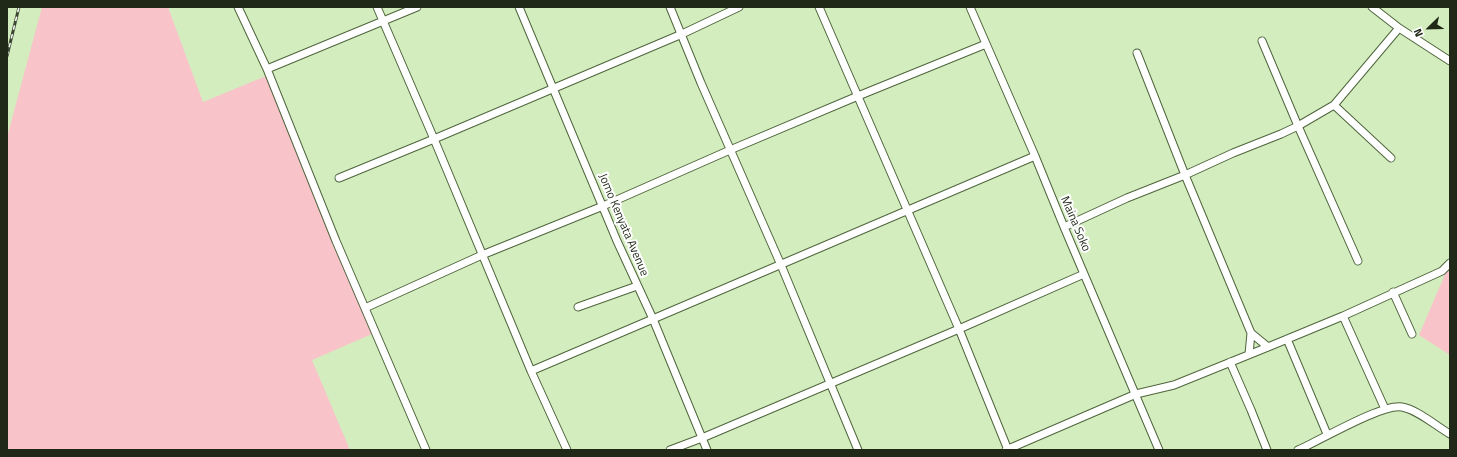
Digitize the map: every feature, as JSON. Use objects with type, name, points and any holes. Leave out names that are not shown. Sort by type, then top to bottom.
[{"type":"street","points":[[238,7],[267,69],[336,241],[426,450]]},
{"type":"street","points":[[377,7],[531,371],[567,450]]},
{"type":"street","points":[[267,69],[418,7]]},
{"type":"street","name":"Jomo Kenyata Avenue","points":[[519,7],[637,286],[653,319],[707,450]]},
{"type":"street","points":[[670,7],[858,450]]},
{"type":"street","points":[[339,178],[682,34],[739,7]]},
{"type":"street","points":[[819,7],[959,329],[1007,450],[1136,394],[1174,386],[1343,316],[1442,271],[1450,263]]},
{"type":"street","name":"Maina Soko","points":[[970,7],[1035,156],[1159,450]]},
{"type":"street","points":[[1372,7],[1399,28],[1450,61]]},
{"type":"street","points":[[1064,227],[1127,198],[1185,175],[1298,126],[1334,105],[1399,28]]},
{"type":"street","points":[[1262,41],[1358,261]]},
{"type":"street","points":[[365,308],[482,255],[603,206],[730,150],[986,44]]},
{"type":"street","points":[[1138,53],[1185,175],[1251,333],[1268,347]]},
{"type":"street","points":[[1334,105],[1391,158]]},
{"type":"street","points":[[531,371],[1035,156]]},
{"type":"street","points":[[670,450],[702,438],[959,329],[1084,274]]},
{"type":"street","points":[[578,307],[637,286]]},
{"type":"street","points":[[1393,292],[1412,334]]},
{"type":"street","points":[[1343,316],[1385,409]]},
{"type":"street","points":[[1249,354],[1251,333]]},
{"type":"street","points":[[1287,338],[1327,434]]},
{"type":"street","points":[[1230,362],[1252,410],[1267,450]]},
{"type":"street","points":[[1298,450],[1318,441],[1327,434],[1395,406],[1403,407],[1417,413],[1450,434]]},
{"type":"shaded area","points":[[42,7],[168,7],[203,102],[266,76],[372,334],[312,360],[350,450],[7,450],[7,137]]},
{"type":"shaded area","points":[[1450,266],[1450,355],[1419,335]]},
{"type":"railway","points":[[7,56],[19,7]]}]
